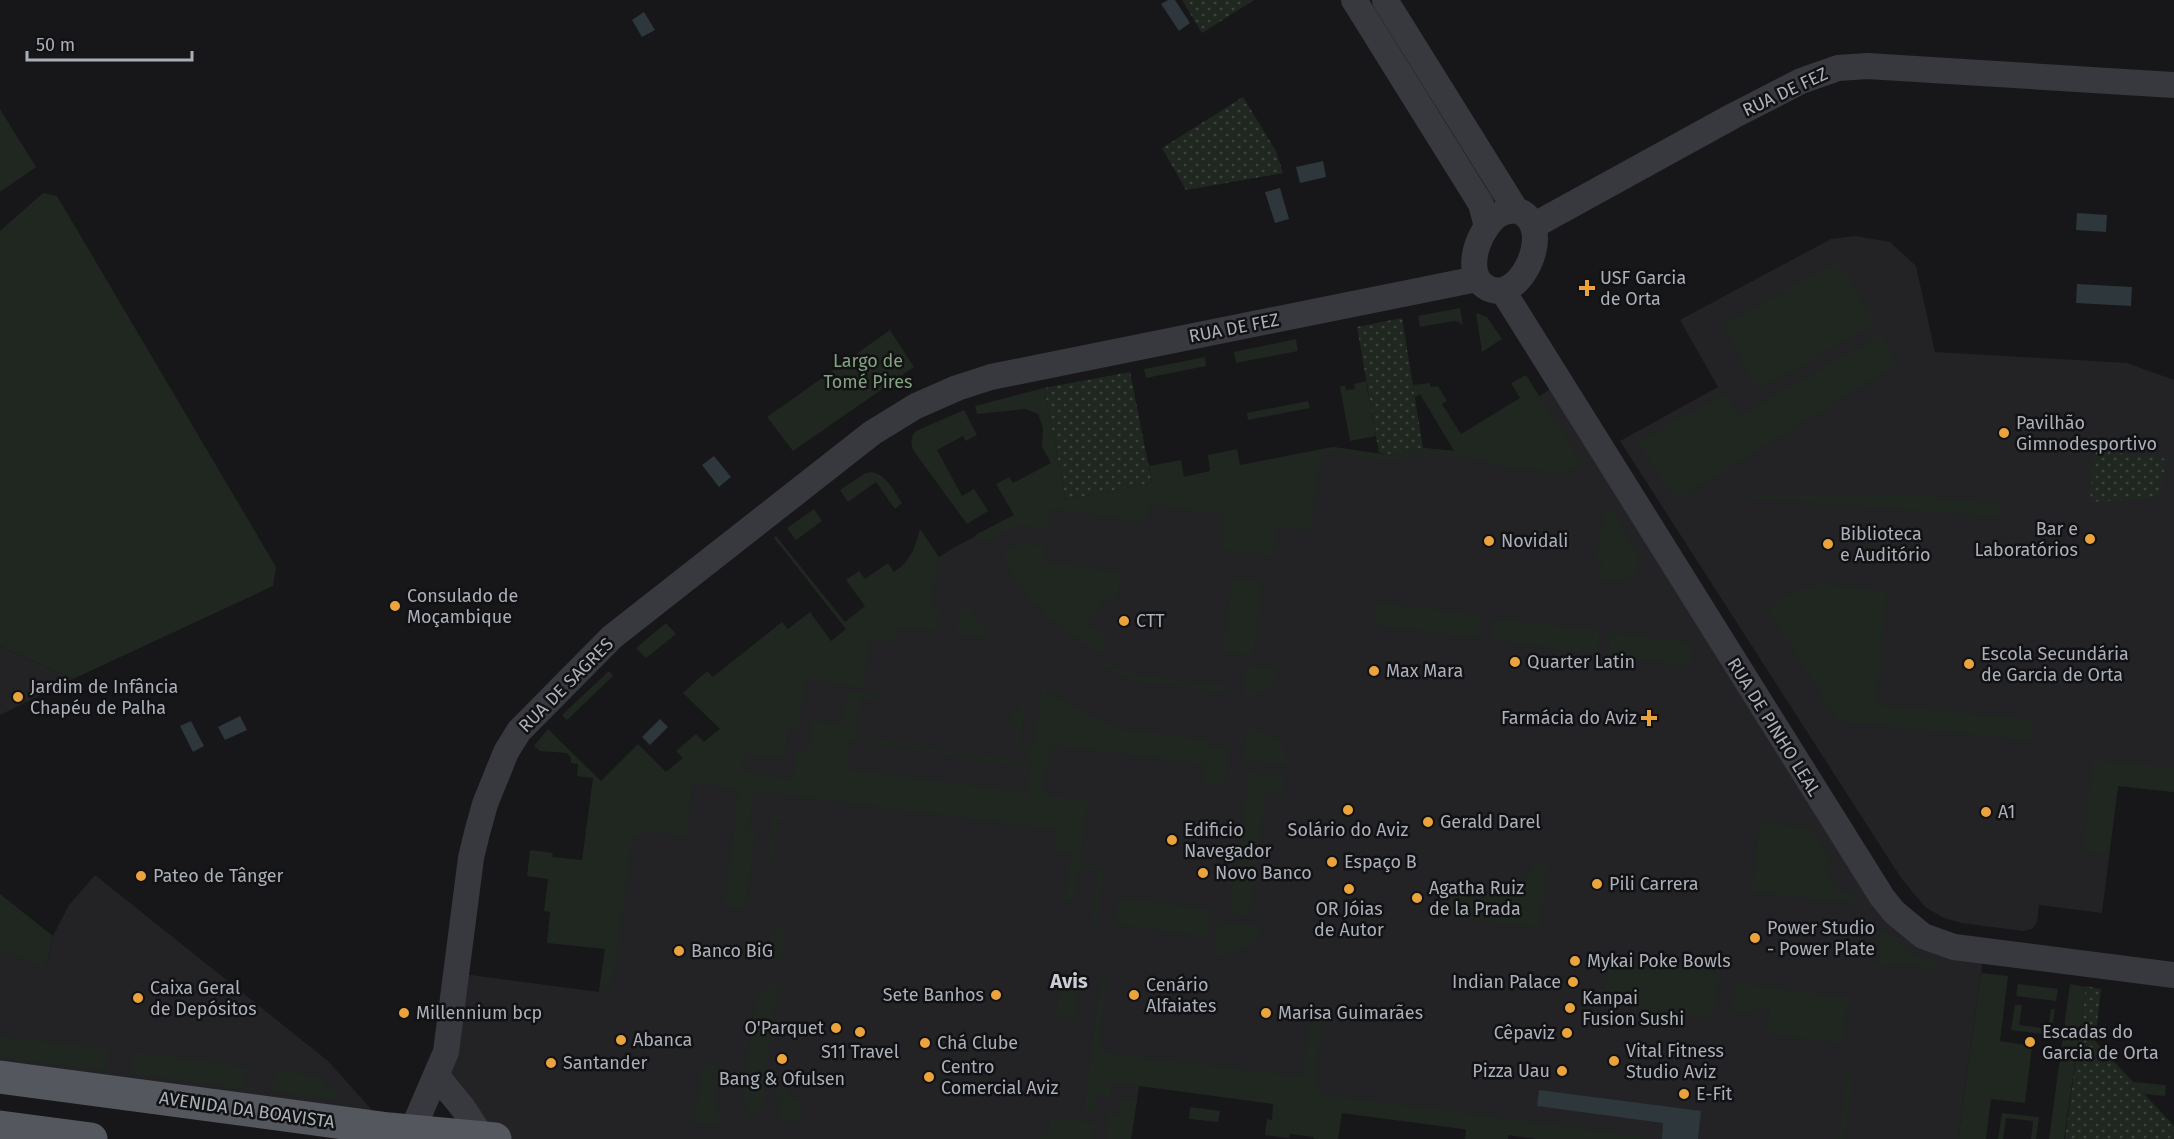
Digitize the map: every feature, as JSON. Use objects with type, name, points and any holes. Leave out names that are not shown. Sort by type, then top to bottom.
[{"type":"main road","name":"AVENIDA DA BOAVISTA","points":[[0,1077],[410,1135],[488,1138]]},
{"type":"main road","points":[[0,1126],[91,1139]]},
{"type":"street","points":[[1354,0],[1481,204],[1487,226],[1480,237],[1476,252],[1477,279],[1483,286],[1493,291],[1503,291],[1520,278],[1532,256],[1535,237],[1384,0]]},
{"type":"street","name":"RUA DE FEZ","points":[[1487,226],[1502,213],[1524,218],[1801,81],[1839,68],[1878,66],[2174,85]]},
{"type":"street","name":"RUA DE FEZ","points":[[799,490],[872,433],[916,406],[957,388],[991,377],[1477,279]]},
{"type":"street","name":"RUA DE PINHO LEAL","points":[[1503,291],[1822,803],[1894,912],[1923,936],[1954,947],[2174,975]]},
{"type":"street","name":"RUA DE SAGRES","points":[[410,1135],[446,1052],[471,858],[477,833],[485,804],[506,752],[519,730],[612,637],[799,490]]},
{"type":"street","points":[[436,1076],[488,1138]]},
{"type":"shaded area","points":[[1168,0],[1175,0],[1190,23],[1179,31],[1161,4]]},
{"type":"shaded area","points":[[644,12],[655,30],[642,37],[632,20]]},
{"type":"shaded area","points":[[1323,161],[1326,177],[1300,183],[1296,167]]},
{"type":"shaded area","points":[[1280,188],[1289,219],[1275,223],[1265,192]]},
{"type":"shaded area","points":[[2077,213],[2107,215],[2106,232],[2076,230]]},
{"type":"shaded area","name":"Escola Secundária de Garcia de Orta","points":[[1856,236],[1890,242],[1916,266],[1935,352],[2127,363],[2174,380],[2174,792],[2118,786],[2102,913],[2039,905],[2037,922],[2032,929],[2023,931],[1961,923],[1942,917],[1925,907],[1901,878],[1620,441],[1718,387],[1680,320],[1831,239]]},
{"type":"shaded area","points":[[2077,284],[2132,287],[2131,306],[2076,303]]},
{"type":"shaded area","name":"Avis","points":[[1561,382],[1894,912],[1984,951],[1958,1139],[1538,1139],[1139,1086],[1131,1139],[493,1139],[436,1075],[456,973],[599,992],[625,804],[939,557],[955,547],[1031,507],[1333,447],[1388,455],[1423,448],[1455,451]]},
{"type":"shaded area","points":[[714,456],[731,477],[719,487],[702,465]]},
{"type":"shaded area","name":"Jardim de Infância Chapéu de Palha","points":[[0,646],[73,679],[0,715]]},
{"type":"shaded area","points":[[240,716],[247,730],[225,740],[218,727]]},
{"type":"shaded area","points":[[660,719],[668,727],[650,745],[642,737]]},
{"type":"shaded area","points":[[191,721],[204,746],[193,752],[180,726]]},
{"type":"shaded area","points":[[95,875],[328,1061],[389,1129],[0,1077],[0,940],[47,962],[53,936],[69,905]]},
{"type":"shaded area","points":[[1539,1090],[1701,1111],[1698,1139],[1662,1139],[1663,1123],[1537,1106]]},
{"type":"green space","points":[[1182,0],[1254,0],[1202,33]]},
{"type":"green space","points":[[1243,97],[1276,151],[1283,173],[1186,190],[1162,148]]},
{"type":"green space","points":[[0,109],[36,167],[0,192]]},
{"type":"green space","points":[[43,193],[57,196],[276,567],[273,586],[73,679],[0,646],[0,231]]},
{"type":"green space","points":[[1839,261],[1876,324],[1758,390],[1722,325]]},
{"type":"green space","points":[[1460,308],[1463,326],[1454,321],[1420,327],[1418,316]]},
{"type":"green space","points":[[1476,313],[1487,317],[1502,339],[1482,352]]},
{"type":"green space","points":[[1402,318],[1423,448],[1388,455],[1379,453],[1357,327]]},
{"type":"green space","name":"Largo de Tomé Pires","points":[[890,330],[914,367],[793,451],[767,417]]},
{"type":"green space","points":[[1881,334],[1898,364],[1676,501],[1638,442],[1726,392],[1739,416]]},
{"type":"green space","points":[[1296,339],[1298,351],[1236,363],[1234,352]]},
{"type":"green space","points":[[1205,357],[1206,366],[1146,378],[1144,369]]},
{"type":"green space","points":[[1130,372],[1152,483],[1066,500],[1044,388]]},
{"type":"green space","points":[[1526,375],[1582,464],[1566,474],[1489,465],[1489,461],[1424,453],[1390,461],[1322,449],[1333,447],[1388,455],[1423,448],[1454,451],[1420,394],[1415,397],[1413,385],[1430,383],[1430,387],[1438,386],[1447,401],[1442,404],[1461,434],[1520,398],[1511,383]]},
{"type":"green space","points":[[1366,381],[1376,436],[1350,441],[1340,387],[1345,385],[1346,390],[1355,389],[1354,384]]},
{"type":"green space","points":[[1044,388],[1066,500],[1152,483],[1149,466],[1181,460],[1184,477],[1210,471],[1208,455],[1237,449],[1240,465],[1322,449],[1310,531],[1277,526],[1273,556],[1221,550],[1225,515],[1149,504],[1146,522],[1051,509],[1048,530],[1017,526],[985,541],[981,541],[975,535],[1014,515],[996,484],[1009,477],[1013,483],[1051,463],[1042,447],[1043,428],[1038,414],[1025,409],[977,414],[975,406]]},
{"type":"green space","points":[[1308,401],[1310,408],[1248,420],[1247,413]]},
{"type":"green space","points":[[964,410],[977,435],[966,441],[963,436],[937,450],[962,496],[974,489],[988,511],[967,524],[913,450],[911,442],[916,431]]},
{"type":"green space","points":[[2094,450],[2167,459],[2158,498],[2090,502]]},
{"type":"green space","points":[[870,472],[881,476],[893,488],[902,503],[895,509],[876,482],[848,502],[840,490]]},
{"type":"green space","points":[[1749,495],[1913,495],[2002,504],[2001,517],[1748,498]]},
{"type":"green space","points":[[814,509],[822,521],[796,540],[787,528]]},
{"type":"green space","points":[[1604,511],[1614,513],[1639,556],[1636,572],[1627,579],[1599,578],[1602,560],[1596,559]]},
{"type":"green space","points":[[920,529],[939,557],[931,605],[940,607],[936,631],[899,627],[897,643],[870,639],[863,688],[806,679],[799,729],[789,728],[784,759],[744,753],[741,772],[793,779],[797,751],[808,752],[813,720],[842,724],[847,691],[877,696],[876,700],[861,698],[855,737],[1027,763],[1029,750],[1014,748],[1017,726],[1010,725],[1011,712],[1017,710],[1026,699],[1019,745],[1033,747],[1042,687],[1080,711],[1122,729],[1209,740],[1208,746],[1229,748],[1225,787],[1202,784],[1204,764],[1050,745],[1043,795],[1088,801],[1080,864],[1104,868],[1097,922],[1092,922],[1098,871],[1079,869],[1074,903],[1064,902],[1071,854],[1053,851],[1056,830],[754,791],[748,828],[756,829],[745,909],[724,906],[739,789],[693,783],[686,837],[648,831],[633,837],[613,981],[599,992],[605,949],[547,943],[550,912],[544,911],[548,879],[527,876],[530,850],[553,853],[552,857],[582,860],[593,778],[577,776],[578,764],[571,763],[571,758],[567,753],[540,751],[534,746],[548,729],[601,781],[638,744],[666,772],[683,758],[676,751],[696,734],[704,742],[720,729],[683,693],[707,671],[713,677],[782,622],[788,629],[810,612],[831,641],[846,629],[774,538],[776,536],[845,622],[865,606],[846,580],[859,571],[865,579],[888,563],[894,572],[900,568],[914,548]],"holes":[[[851,740],[1030,767],[1027,793],[847,769]]]},
{"type":"green space","points":[[1020,544],[1045,546],[1044,562],[1121,572],[1117,600],[1104,599],[1088,624],[1105,637],[1104,655],[1058,626],[1031,601],[1020,587],[1003,555],[1012,546]]},
{"type":"green space","points":[[1232,578],[1263,582],[1253,656],[1223,651]]},
{"type":"green space","points":[[1822,583],[1887,592],[1876,705],[2033,719],[2031,741],[1837,721],[1767,608],[1792,593]]},
{"type":"green space","points":[[1377,602],[1482,616],[1479,638],[1374,625]]},
{"type":"green space","points":[[960,609],[969,609],[989,632],[988,638],[956,634]]},
{"type":"green space","points":[[1494,618],[1600,631],[1597,654],[1491,640]]},
{"type":"green space","points":[[666,623],[676,634],[646,658],[636,648]]},
{"type":"green space","points":[[1610,632],[1693,643],[1690,666],[1608,655]]},
{"type":"green space","points":[[1101,659],[1115,666],[1146,675],[1225,686],[1225,693],[1144,682],[1118,675],[1101,667]]},
{"type":"green space","points":[[1246,665],[1277,668],[1275,680],[1270,689],[1252,695],[1243,695]]},
{"type":"green space","points":[[609,671],[613,676],[567,720],[562,715]]},
{"type":"green space","points":[[1247,728],[1275,739],[1284,750],[1287,765],[1243,760]]},
{"type":"green space","points":[[2092,760],[2174,768],[2174,792],[2118,786],[2109,856],[2083,853]]},
{"type":"green space","points":[[1249,772],[1285,777],[1283,793],[1266,792],[1249,916],[1230,913]]},
{"type":"green space","points":[[774,813],[788,815],[788,820],[778,820],[772,863],[768,863]]},
{"type":"green space","points":[[1759,821],[1812,829],[1831,861],[1824,866],[1841,894],[1849,890],[1860,904],[1752,892]]},
{"type":"green space","points":[[1542,861],[1548,861],[1539,928],[1448,916],[1451,890],[1469,893],[1496,892],[1513,885],[1533,866]]},
{"type":"green space","points":[[0,894],[53,936],[47,962],[41,967],[0,949]]},
{"type":"green space","points":[[1118,897],[1210,909],[1207,937],[1115,924]]},
{"type":"green space","points":[[1218,921],[1263,926],[1257,940],[1251,945],[1237,952],[1214,955]]},
{"type":"green space","points":[[1881,927],[1905,949],[1937,963],[1936,973],[1915,965],[1876,967]]},
{"type":"green space","points":[[777,928],[786,928],[781,961],[770,955],[769,951],[770,937]]},
{"type":"green space","points":[[1609,958],[1720,973],[1714,1015],[1658,1012],[1604,997]]},
{"type":"green space","points":[[1061,973],[1080,975],[1076,1018],[1056,1016]]},
{"type":"green space","points":[[1981,973],[2008,976],[2000,1041],[2032,1046],[2025,1103],[1991,1099],[1986,1139],[1958,1139]]},
{"type":"green space","points":[[1104,978],[1107,983],[1100,1039],[1102,1048],[1108,1053],[1302,1077],[1312,1008],[1324,1010],[1315,1080],[1318,1090],[1326,1095],[1646,1137],[1646,1139],[1538,1139],[1508,1135],[1508,1139],[1465,1139],[1466,1129],[1342,1113],[1338,1139],[1314,1139],[1314,1137],[1290,1134],[1289,1138],[1265,1135],[1267,1119],[1272,1120],[1273,1104],[1112,1082],[1110,1097],[1096,1095],[1094,1112],[1084,1111],[1100,982]]},
{"type":"green space","points":[[778,983],[762,1110],[749,1118],[743,1094],[755,1004],[764,990]]},
{"type":"green space","points":[[1736,983],[1849,998],[1842,1044],[1767,1033],[1770,1008],[1731,1014]]},
{"type":"green space","points":[[2018,984],[2058,989],[2056,1001],[2016,996]]},
{"type":"green space","points":[[2070,984],[2086,987],[2064,1139],[2049,1139]]},
{"type":"green space","points":[[2086,986],[2101,989],[2095,1041],[2174,1126],[2174,1139],[2065,1139]]},
{"type":"green space","points":[[2015,1005],[2022,1005],[2019,1025],[2048,1029],[2051,1009],[2055,1009],[2051,1035],[2011,1030]]},
{"type":"green space","points":[[0,1036],[109,1049],[106,1071],[0,1058]]},
{"type":"green space","points":[[134,1052],[247,1067],[244,1089],[131,1074]]},
{"type":"green space","points":[[703,1062],[718,1064],[714,1103],[724,1127],[694,1123]]},
{"type":"green space","points":[[275,1070],[317,1076],[338,1094],[339,1099],[335,1101],[272,1092]]},
{"type":"green space","points":[[1847,1075],[1853,1076],[1845,1139],[1838,1139]]},
{"type":"green space","points":[[2132,1082],[2166,1085],[2165,1096],[2143,1094]]},
{"type":"green space","points":[[776,1085],[789,1086],[788,1097],[803,1099],[800,1123],[778,1120],[781,1100],[774,1099]]},
{"type":"green space","points":[[1120,1098],[1137,1100],[1131,1139],[1105,1139],[1108,1113],[1118,1115]]},
{"type":"green space","points":[[1190,1107],[1220,1111],[1218,1122],[1189,1119]]},
{"type":"green space","points":[[2002,1113],[2039,1117],[2036,1139],[2031,1139],[2033,1121],[2006,1118],[2003,1139],[1998,1139]]},
{"type":"green space","points":[[1050,1117],[1095,1123],[1093,1139],[1039,1139],[1039,1137],[1047,1137]]},
{"type":"place","name":"USF Garcia de Orta","points":[[1587,288]]},
{"type":"place","name":"Pavilhão Gimnodesportivo","points":[[2004,433]]},
{"type":"place","name":"Bar e Laboratórios","points":[[2090,539]]},
{"type":"place","name":"Novidali","points":[[1489,541]]},
{"type":"place","name":"Biblioteca e Auditório","points":[[1828,544]]},
{"type":"place","name":"Consulado de Moçambique","points":[[395,606]]},
{"type":"place","name":"CTT","points":[[1124,621]]},
{"type":"place","name":"Quarter Latin","points":[[1515,662]]},
{"type":"place","name":"Escola Secundária de Garcia de Orta","points":[[1969,664]]},
{"type":"place","name":"Max Mara","points":[[1374,671]]},
{"type":"place","name":"Jardim de Infância Chapéu de Palha","points":[[18,697]]},
{"type":"place","name":"Farmácia do Aviz","points":[[1649,718]]},
{"type":"place","name":"Solário do Aviz","points":[[1348,810]]},
{"type":"place","name":"A1","points":[[1986,812]]},
{"type":"place","name":"Gerald Darel","points":[[1428,822]]},
{"type":"place","name":"Edificio Navegador","points":[[1172,840]]},
{"type":"place","name":"Espaço B","points":[[1332,862]]},
{"type":"place","name":"Novo Banco","points":[[1203,873]]},
{"type":"place","name":"Pateo de Tânger","points":[[141,876]]},
{"type":"place","name":"Pili Carrera","points":[[1597,884]]},
{"type":"place","name":"OR Jóias de Autor","points":[[1349,889]]},
{"type":"place","name":"Agatha Ruiz de la Prada","points":[[1417,898]]},
{"type":"place","name":"Power Studio - Power Plate","points":[[1755,938]]},
{"type":"place","name":"Banco BiG","points":[[679,951]]},
{"type":"place","name":"Mykai Poke Bowls","points":[[1575,961]]},
{"type":"place","name":"Indian Palace","points":[[1573,982]]},
{"type":"place","name":"Sete Banhos","points":[[996,995]]},
{"type":"place","name":"Cenário Alfaiates","points":[[1134,995]]},
{"type":"place","name":"Caixa Geral de Depósitos","points":[[138,998]]},
{"type":"place","name":"Kanpai Fusion Sushi","points":[[1570,1008]]},
{"type":"place","name":"Millennium bcp","points":[[404,1013]]},
{"type":"place","name":"Marisa Guimarães","points":[[1266,1013]]},
{"type":"place","name":"O'Parquet","points":[[836,1028]]},
{"type":"place","name":"S11 Travel","points":[[860,1032]]},
{"type":"place","name":"Cêpaviz","points":[[1567,1033]]},
{"type":"place","name":"Abanca","points":[[621,1040]]},
{"type":"place","name":"Escadas do Garcia de Orta","points":[[2030,1042]]},
{"type":"place","name":"Chá Clube","points":[[925,1043]]},
{"type":"place","name":"Bang & Ofulsen","points":[[782,1059]]},
{"type":"place","name":"Vital Fitness Studio Aviz","points":[[1614,1061]]},
{"type":"place","name":"Santander","points":[[551,1063]]},
{"type":"place","name":"Pizza Uau","points":[[1562,1071]]},
{"type":"place","name":"Centro Comercial Aviz","points":[[929,1077]]},
{"type":"place","name":"E-Fit","points":[[1684,1094]]},
{"type":"district","name":"Avis","points":[[1069,981]]}]
